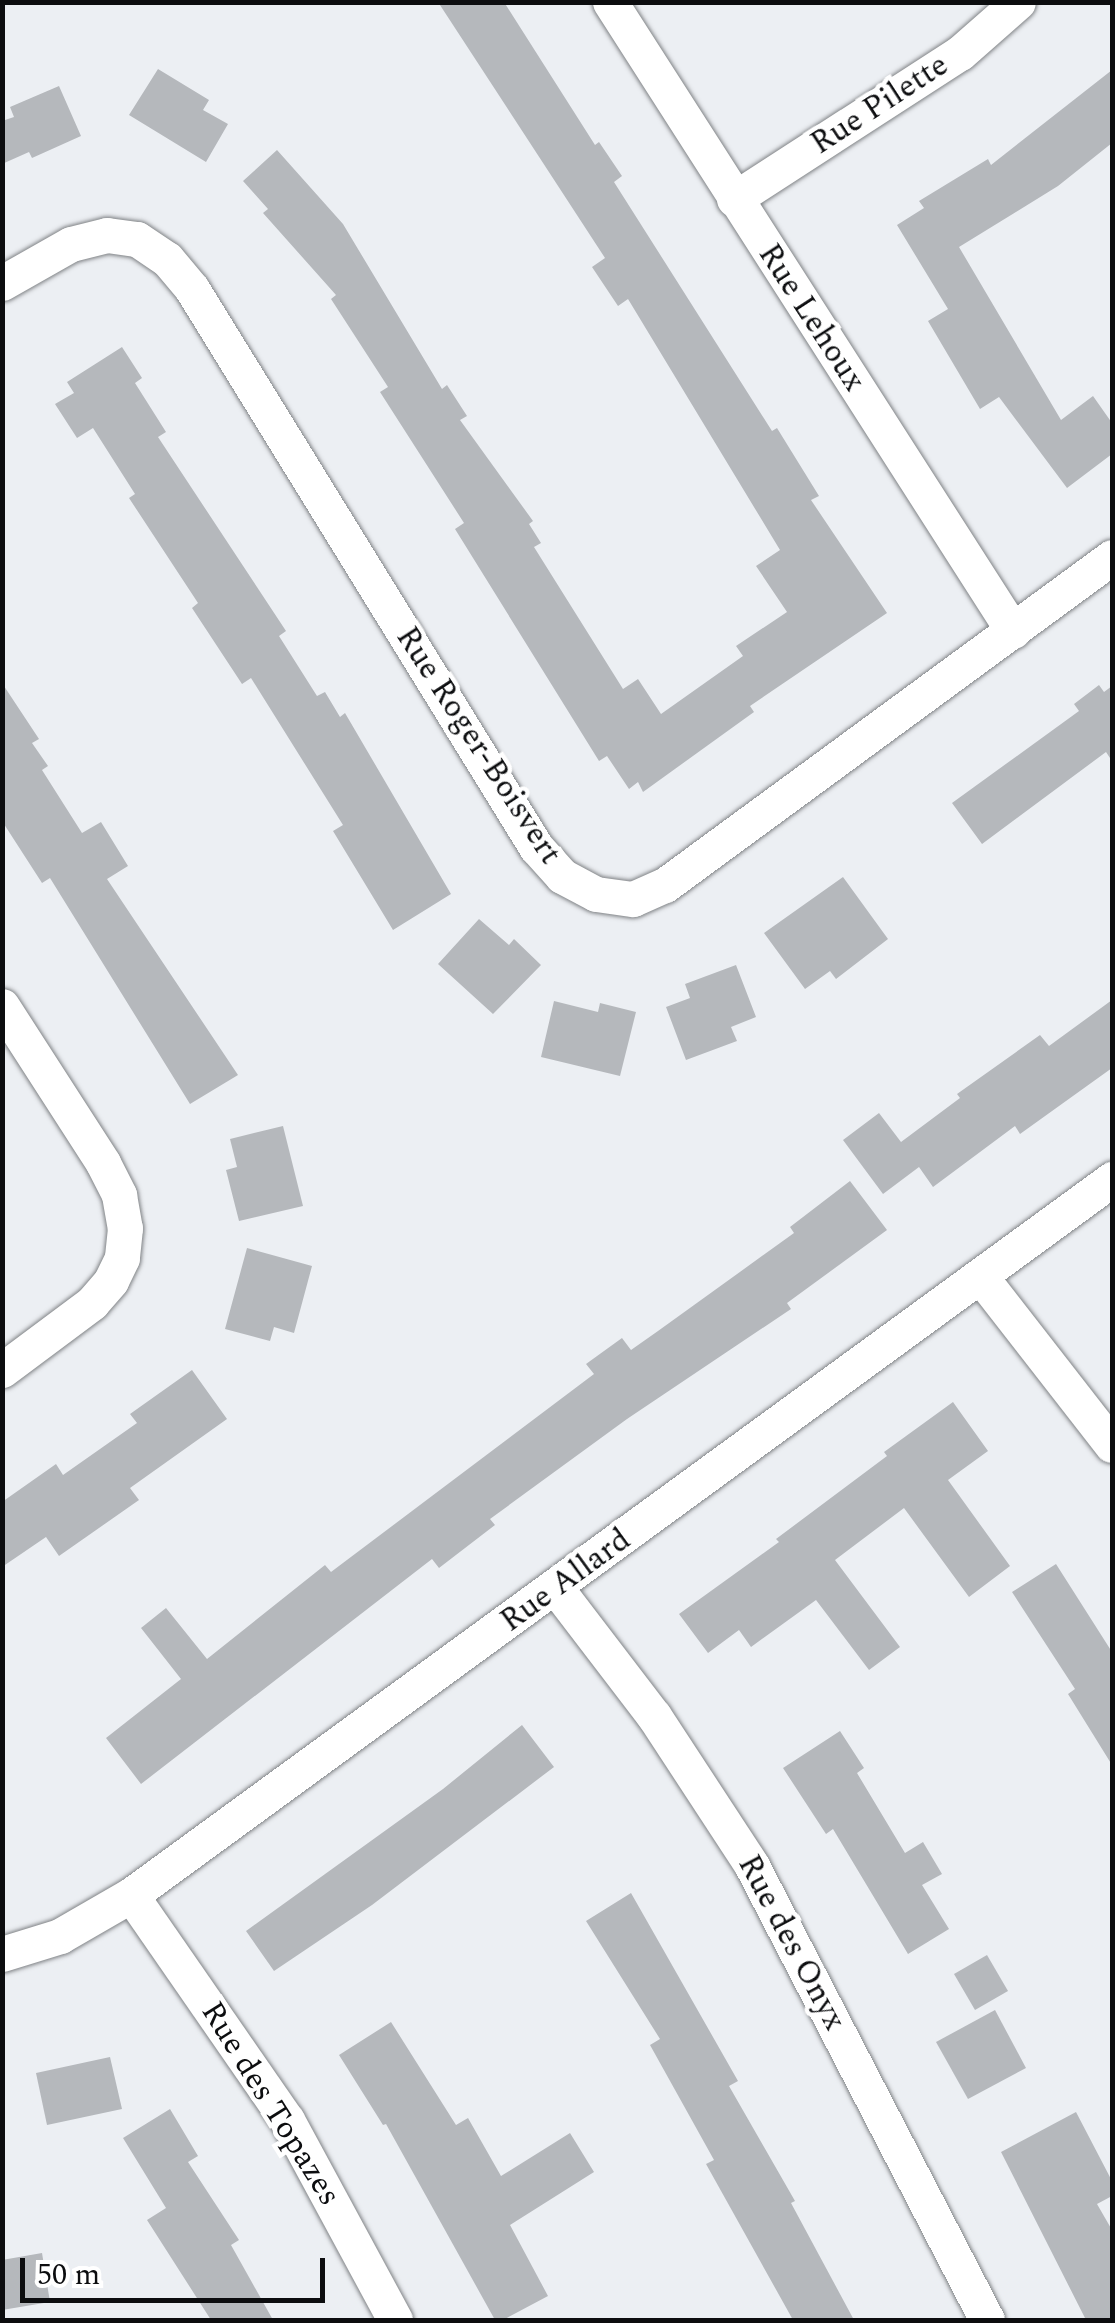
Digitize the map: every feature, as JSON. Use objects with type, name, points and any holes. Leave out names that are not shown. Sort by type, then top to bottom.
[{"type":"street","name":"Rue Lehoux","points":[[610,2],[1014,631]]},
{"type":"street","name":"Rue Pilette","points":[[734,199],[960,53],[1018,2]]},
{"type":"street","name":"Rue Roger-Boisvert","points":[[2,283],[71,244],[107,235],[137,239],[167,258],[192,289],[536,848],[562,876],[596,894],[633,899],[665,885],[1112,557]]},
{"type":"street","points":[[2,1006],[103,1163],[119,1195],[125,1228],[122,1258],[112,1281],[92,1304],[2,1370]]},
{"type":"street","name":"Rue Allard","points":[[2,1954],[60,1936],[132,1895],[1112,1179]]},
{"type":"street","points":[[981,1277],[1112,1445]]},
{"type":"street","name":"Rue des Onyx","points":[[556,1588],[664,1730],[752,1866],[987,2320]]},
{"type":"street","name":"Rue des Topazes","points":[[132,1895],[287,2120],[395,2320]]},
{"type":"building","points":[[438,2],[504,2],[595,145],[599,142],[622,176],[614,182],[772,431],[777,428],[819,496],[811,500],[887,613],[750,706],[754,712],[643,792],[638,782],[629,789],[607,756],[599,761],[455,529],[464,523],[380,392],[388,387],[331,299],[336,295],[263,213],[268,209],[243,181],[277,150],[343,224],[442,389],[447,385],[467,416],[460,420],[533,521],[529,524],[541,543],[534,547],[623,689],[638,679],[661,714],[743,656],[736,646],[787,612],[756,566],[780,550],[628,299],[618,306],[592,267],[605,258]]},
{"type":"building","points":[[158,69],[209,100],[203,110],[228,124],[206,162],[129,115]]},
{"type":"building","points":[[1112,70],[1112,143],[1058,186],[959,247],[1061,420],[1093,396],[1112,423],[1112,454],[1067,488],[999,397],[980,409],[928,321],[948,309],[897,225],[924,208],[919,201],[988,159],[991,165]]},
{"type":"building","points":[[59,86],[81,136],[32,158],[29,152],[2,164],[2,121],[14,117],[10,107]]},
{"type":"building","points":[[122,347],[142,378],[135,383],[166,432],[158,437],[286,631],[279,636],[317,696],[325,692],[340,717],[345,713],[451,894],[393,930],[333,831],[343,825],[251,678],[242,684],[192,608],[198,603],[129,498],[135,494],[93,428],[77,438],[55,404],[74,393],[67,382]]},
{"type":"building","points":[[2,683],[39,739],[32,743],[48,766],[42,770],[82,833],[101,822],[128,866],[107,879],[238,1075],[190,1104],[50,878],[42,883],[2,821]]},
{"type":"building","points":[[1099,685],[1104,692],[1112,686],[1112,761],[1106,752],[982,844],[952,803],[1079,711],[1074,704]]},
{"type":"building","points":[[843,877],[888,939],[836,979],[830,971],[805,989],[764,933]]},
{"type":"building","points":[[479,919],[509,945],[514,939],[541,965],[493,1014],[438,964]]},
{"type":"building","points":[[736,965],[756,1017],[731,1027],[737,1041],[686,1060],[666,1007],[690,998],[685,984]]},
{"type":"building","points":[[1112,1000],[1112,1068],[1020,1134],[1015,1126],[933,1187],[919,1167],[883,1194],[843,1140],[879,1113],[901,1142],[960,1098],[957,1094],[1040,1035],[1049,1046]]},
{"type":"building","points":[[554,1001],[598,1012],[600,1003],[636,1012],[620,1076],[541,1057]]},
{"type":"building","points":[[283,1126],[303,1206],[239,1221],[226,1170],[237,1167],[230,1139]]},
{"type":"building","points":[[850,1181],[887,1230],[787,1303],[791,1309],[627,1419],[490,1519],[495,1525],[439,1568],[432,1559],[141,1784],[106,1738],[181,1679],[141,1628],[166,1608],[207,1659],[325,1565],[331,1572],[594,1374],[586,1364],[622,1338],[631,1350],[794,1233],[790,1227]]},
{"type":"building","points":[[247,1248],[312,1266],[294,1333],[274,1327],[270,1341],[225,1329]]},
{"type":"building","points":[[192,1370],[227,1419],[130,1488],[139,1500],[59,1556],[46,1537],[2,1567],[2,1502],[56,1464],[63,1475],[137,1423],[130,1414]]},
{"type":"building","points":[[953,1402],[988,1451],[948,1480],[1010,1566],[969,1597],[904,1508],[835,1560],[900,1647],[869,1670],[816,1600],[751,1647],[739,1630],[708,1653],[679,1614],[779,1542],[776,1539],[887,1456],[884,1452]]},
{"type":"building","points":[[1056,1564],[1112,1652],[1112,1765],[1068,1694],[1075,1689],[1012,1592]]},
{"type":"building","points":[[522,1725],[554,1767],[372,1905],[274,1971],[246,1931],[443,1789]]},
{"type":"building","points":[[840,1731],[864,1768],[857,1773],[905,1853],[923,1842],[942,1874],[922,1885],[949,1929],[908,1954],[833,1829],[826,1834],[783,1768]]},
{"type":"building","points":[[631,1893],[738,2081],[729,2086],[795,2201],[791,2203],[854,2320],[793,2320],[706,2164],[714,2160],[650,2045],[660,2039],[586,1921]]},
{"type":"building","points":[[987,1955],[1008,1991],[975,2010],[954,1974]]},
{"type":"building","points":[[995,2010],[1026,2068],[968,2099],[936,2042]]},
{"type":"building","points":[[391,2022],[456,2125],[468,2118],[501,2176],[570,2133],[594,2172],[510,2225],[548,2296],[503,2320],[495,2320],[386,2124],[383,2125],[339,2055]]},
{"type":"building","points":[[110,2057],[122,2109],[47,2125],[36,2073]]},
{"type":"building","points":[[170,2109],[198,2156],[188,2162],[239,2240],[231,2245],[273,2320],[211,2320],[147,2220],[166,2208],[123,2138]]},
{"type":"building","points":[[1076,2112],[1112,2181],[1112,2196],[1097,2204],[1112,2230],[1112,2320],[1086,2320],[1001,2152]]},
{"type":"building","points":[[42,2253],[50,2302],[2,2310],[2,2260]]}]
